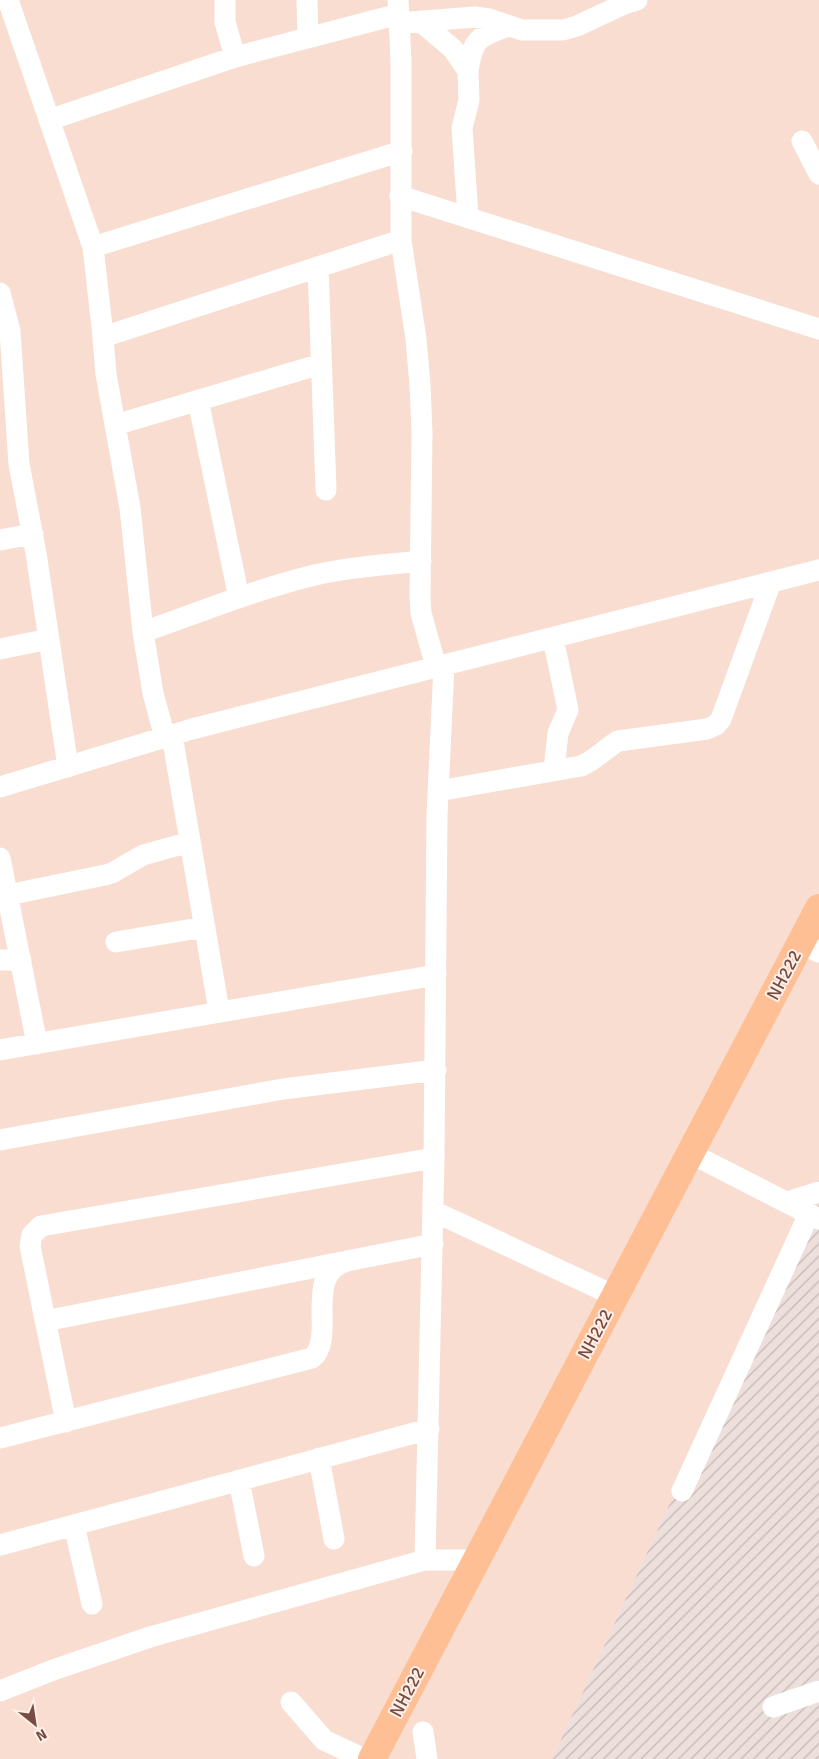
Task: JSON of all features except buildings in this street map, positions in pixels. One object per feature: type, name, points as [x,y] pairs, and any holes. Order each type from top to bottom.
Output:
[{"type":"main road","name":"NH222","points":[[372,1759],[690,1153],[810,948],[819,908]]},
{"type":"street","points":[[8,0],[93,247],[106,374],[130,508],[143,632],[153,693],[168,737],[190,842],[219,1011]]},
{"type":"street","points":[[225,0],[225,22],[235,58]]},
{"type":"street","points":[[307,0],[308,37]]},
{"type":"street","points":[[49,120],[235,58],[308,37],[404,14],[475,16],[531,31],[571,29],[624,4],[637,0]]},
{"type":"street","points":[[404,14],[453,49],[468,71]]},
{"type":"street","points":[[404,14],[401,61],[401,240],[416,339],[420,385],[422,432],[422,614],[440,666],[434,1211],[425,1560]]},
{"type":"street","points":[[468,216],[462,128],[468,100],[468,71],[471,54],[474,46],[480,39],[487,34],[509,26]]},
{"type":"street","points":[[802,142],[819,174]]},
{"type":"street","points":[[93,247],[402,151]]},
{"type":"street","points":[[400,196],[468,216],[819,329]]},
{"type":"street","points":[[103,337],[401,240]]},
{"type":"street","points":[[318,267],[326,490]]},
{"type":"street","points":[[0,293],[10,331],[19,464],[33,534],[68,767]]},
{"type":"street","points":[[115,425],[322,364]]},
{"type":"street","points":[[198,400],[239,598]]},
{"type":"street","points":[[0,540],[33,534]]},
{"type":"street","points":[[143,632],[239,598],[310,576],[344,569],[421,561]]},
{"type":"street","points":[[0,787],[168,737],[819,570]]},
{"type":"street","points":[[438,791],[581,766],[618,741],[708,729],[716,725],[721,719],[771,582]]},
{"type":"street","points":[[553,638],[568,710],[558,733],[554,770]]},
{"type":"street","points":[[0,649],[49,639]]},
{"type":"street","points":[[37,1044],[10,960],[3,878],[105,875],[143,855],[190,842]]},
{"type":"street","points":[[116,942],[205,927]]},
{"type":"street","points":[[0,1050],[436,975]]},
{"type":"street","points":[[0,1140],[283,1088],[436,1070]]},
{"type":"street","points":[[682,1491],[814,1216],[690,1153]]},
{"type":"street","points":[[66,1422],[30,1246],[32,1235],[41,1226],[434,1158]]},
{"type":"street","points":[[786,1202],[819,1192]]},
{"type":"street","points":[[434,1211],[615,1296]]},
{"type":"street","points":[[45,1321],[433,1244]]},
{"type":"street","points":[[0,1438],[312,1358],[317,1354],[321,1343],[323,1290],[330,1272],[342,1262]]},
{"type":"street","points":[[0,1545],[429,1429]]},
{"type":"street","points":[[319,1458],[334,1539]]},
{"type":"street","points":[[239,1480],[254,1556]]},
{"type":"street","points":[[74,1524],[92,1604]]},
{"type":"street","points":[[0,1691],[53,1670],[150,1637],[425,1560],[476,1560]]},
{"type":"street","points":[[773,1706],[819,1691]]},
{"type":"street","points":[[291,1702],[324,1740],[364,1759]]},
{"type":"street","points":[[423,1732],[427,1759]]},
{"type":"shaded area","points":[[0,0],[819,0],[819,1180],[552,1759],[0,1759]]},
{"type":"shaded area","points":[[819,1180],[819,1759],[552,1759]]}]
